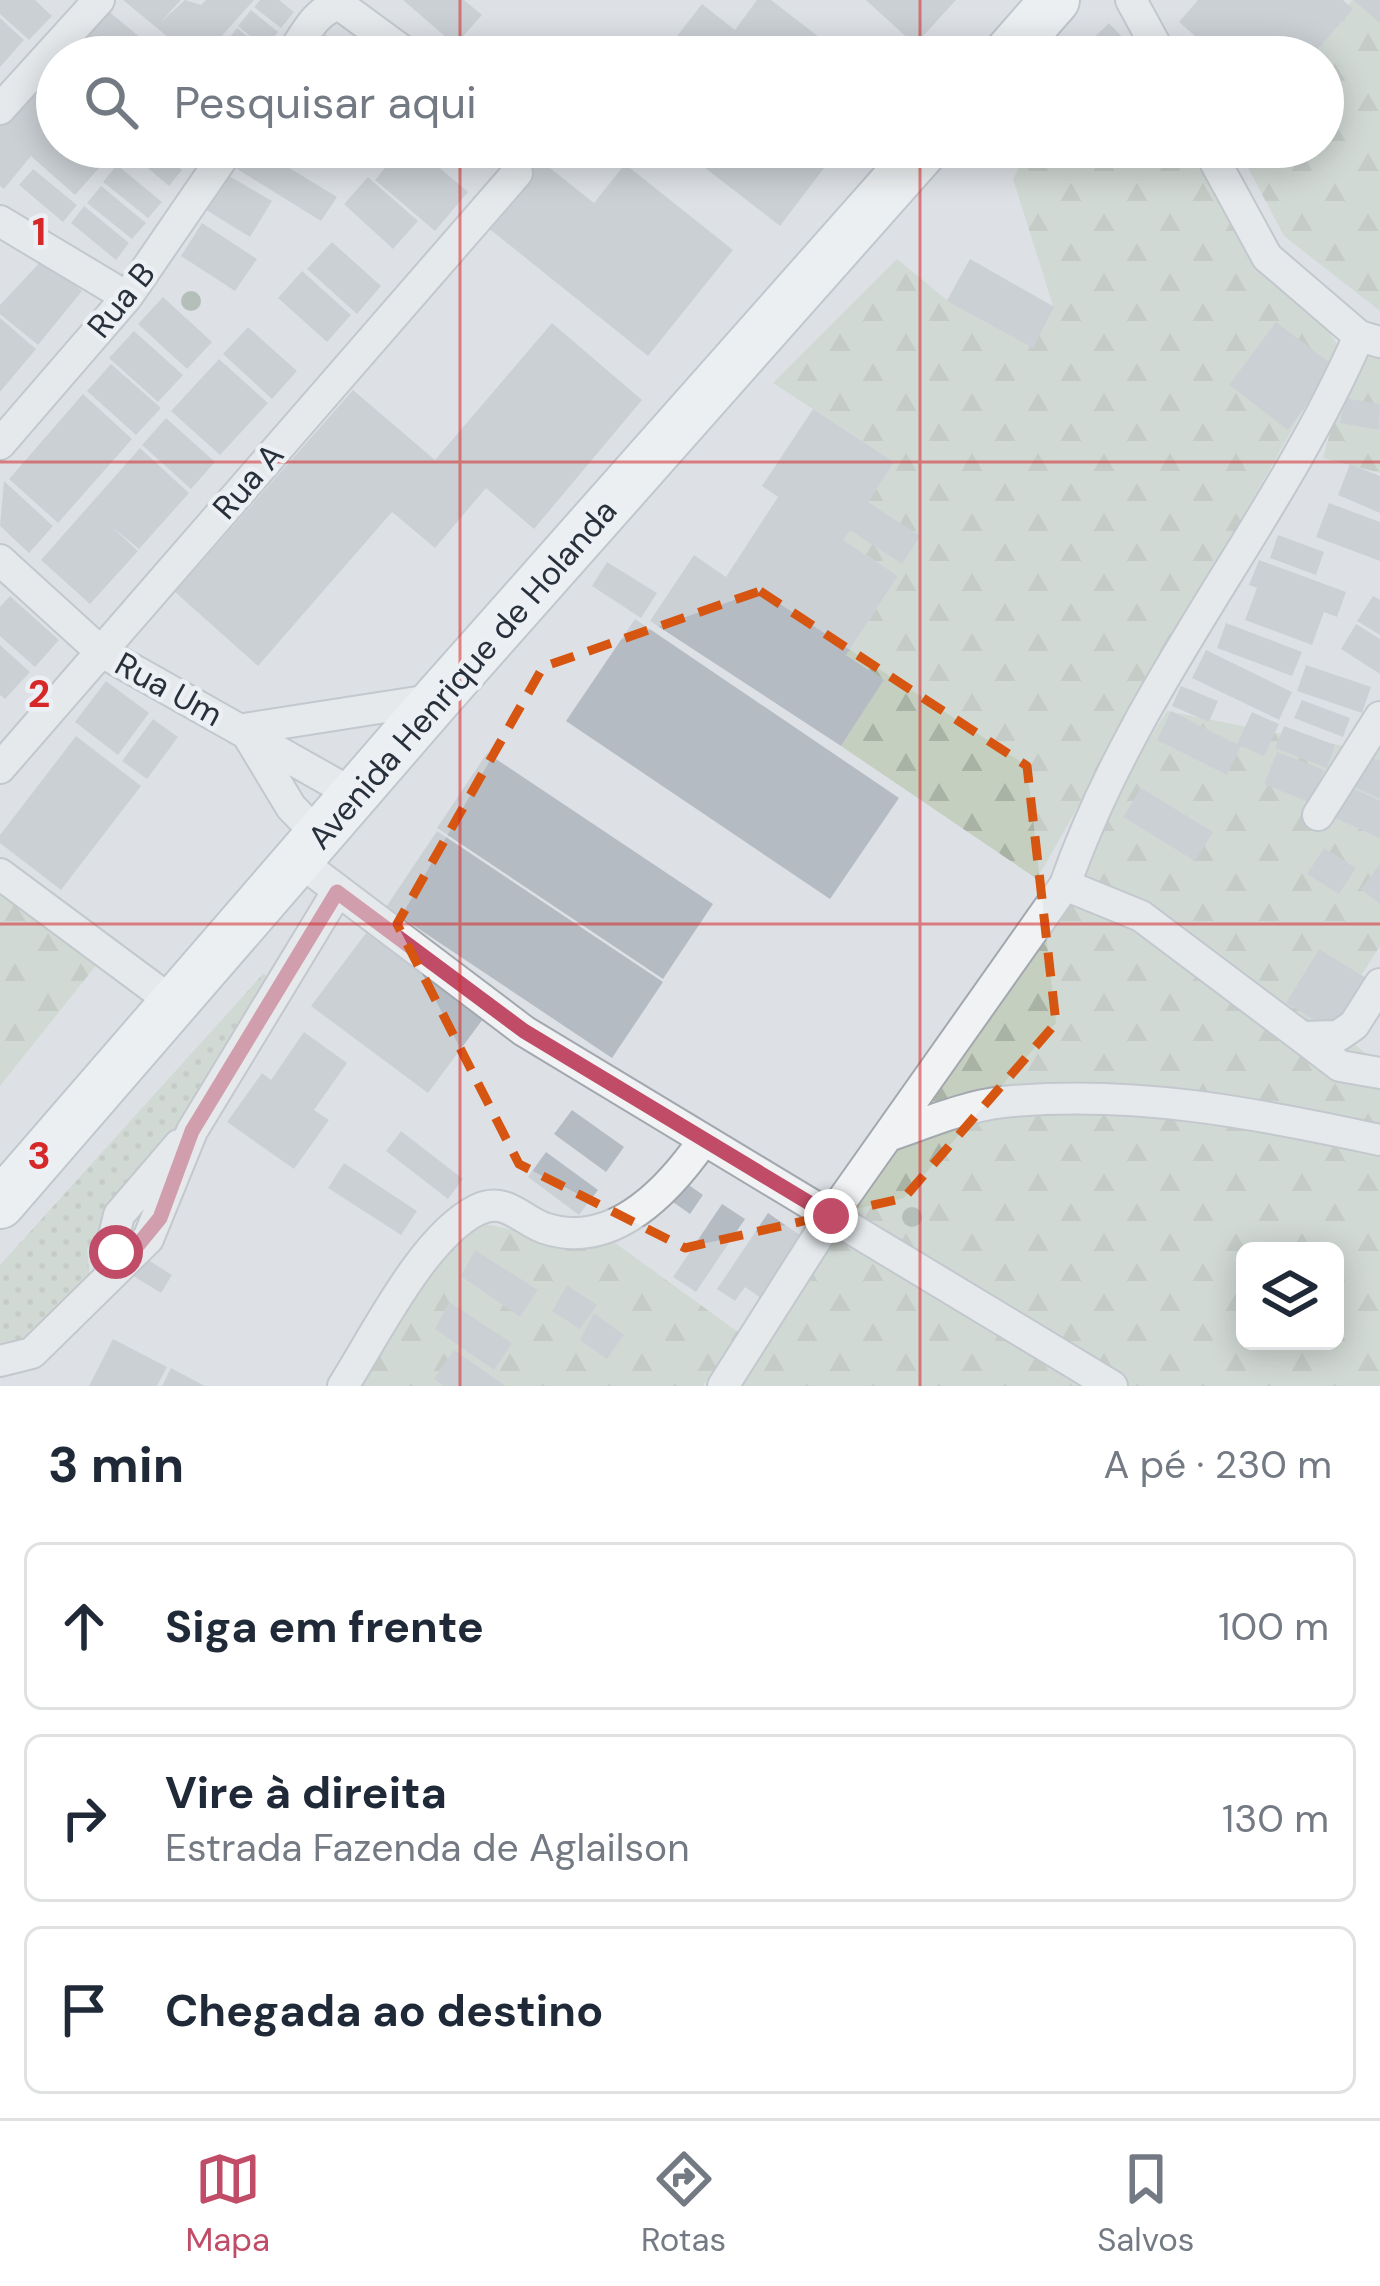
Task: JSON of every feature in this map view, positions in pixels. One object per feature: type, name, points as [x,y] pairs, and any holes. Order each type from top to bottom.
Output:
[{"type":"main road","points":[[1023,36],[1055,0]]},
{"type":"main road","name":"Avenida Henrique de Holanda","points":[[0,1204],[437,699],[907,168]]},
{"type":"street","points":[[66,36],[99,0]]},
{"type":"street","points":[[1131,0],[1151,36]]},
{"type":"street","points":[[304,36],[321,10],[349,8],[384,36]]},
{"type":"street","points":[[0,109],[36,69]]},
{"type":"street","name":"Rua B","points":[[0,444],[127,297],[216,168]]},
{"type":"street","name":"Rua A","points":[[0,767],[517,173],[516,168]]},
{"type":"street","points":[[723,1386],[831,1216],[1065,885],[1083,833],[1150,696],[1370,339],[1267,257],[1218,168]]},
{"type":"street","points":[[0,221],[127,297]]},
{"type":"street","name":"Rua Um","points":[[0,560],[100,651],[355,795]]},
{"type":"street","points":[[437,699],[244,729],[337,892],[524,1031],[1112,1386]]},
{"type":"street","points":[[1318,815],[1380,717]]},
{"type":"street","points":[[0,874],[175,1004]]},
{"type":"street","points":[[1065,885],[1141,916],[1340,1066],[1380,1072]]},
{"type":"street","points":[[0,1361],[32,1353],[124,1262],[160,1218],[192,1131],[337,892]]},
{"type":"street","points":[[1302,1037],[1325,1041],[1354,1025],[1380,984]]},
{"type":"street","points":[[887,1136],[999,1102],[1078,1099],[1165,1101],[1380,1140]]},
{"type":"street","points":[[343,1386],[428,1256],[459,1221],[482,1207],[504,1205],[560,1231],[585,1233],[620,1223],[680,1175],[704,1141]]},
{"type":"highlighted area","points":[[760,591],[1027,766],[1056,1023],[904,1198],[685,1248],[519,1164],[397,924],[543,667]]},
{"type":"green space","points":[[1352,0],[1380,0],[1380,311],[1284,236],[1248,168],[1344,168],[1344,36],[1324,36]]},
{"type":"green space","points":[[1018,168],[1218,168],[1339,347],[1037,879],[841,746],[884,680],[846,655],[898,576],[843,540],[894,462],[773,383],[897,259],[947,300],[970,259],[1053,306],[1013,179]]},
{"type":"green space","points":[[1354,347],[1380,355],[1380,473],[1323,458]]},
{"type":"green space","points":[[1380,703],[1380,946],[1330,1024],[1380,1065],[1380,1386],[734,1386],[1167,711],[1344,746]]},
{"type":"green space","points":[[0,880],[98,963],[0,1086]]},
{"type":"green space","points":[[264,973],[273,989],[157,1165],[87,1249],[91,1290],[24,1356],[0,1356],[0,1265]]},
{"type":"green space","points":[[480,1223],[579,1244],[607,1237],[738,1332],[703,1386],[358,1386],[440,1256]]},
{"type":"building","points":[[0,0],[35,0],[52,16],[29,40],[0,14]]},
{"type":"building","points":[[123,0],[181,0],[161,22],[185,0],[201,5],[206,0],[254,0],[222,36],[167,36]]},
{"type":"building","points":[[260,0],[279,0],[294,12],[281,28],[254,7]]},
{"type":"building","points":[[403,0],[464,0],[482,15],[463,36],[445,36]]},
{"type":"building","points":[[757,0],[771,0],[818,36],[677,36],[702,4],[735,30]]},
{"type":"building","points":[[866,0],[956,0],[923,36],[905,36]]},
{"type":"building","points":[[1198,0],[1343,0],[1353,9],[1329,36],[1195,36],[1179,22]]},
{"type":"building","points":[[1353,0],[1380,0],[1380,23]]},
{"type":"building","points":[[107,10],[139,36],[86,36]]},
{"type":"building","points":[[251,10],[278,32],[250,36],[238,26]]},
{"type":"building","points":[[0,18],[24,40],[0,67]]},
{"type":"building","points":[[1109,23],[1121,36],[1096,36]]},
{"type":"building","points":[[30,91],[36,96],[36,160],[31,156],[4,189],[0,186],[0,126]]},
{"type":"building","points":[[45,168],[99,168],[75,195]]},
{"type":"building","points":[[115,168],[121,168],[162,202],[148,218],[103,182]]},
{"type":"building","points":[[148,168],[182,170],[169,186]]},
{"type":"building","points":[[235,168],[289,168],[337,197],[321,221]]},
{"type":"building","points":[[385,168],[440,168],[468,192],[435,231],[375,180]]},
{"type":"building","points":[[534,168],[550,168],[594,203],[622,168],[630,168],[733,250],[648,356],[487,227]]},
{"type":"building","points":[[705,168],[824,168],[780,226]]},
{"type":"building","points":[[33,169],[77,205],[63,222],[19,185]]},
{"type":"building","points":[[224,173],[272,201],[250,237],[203,208]]},
{"type":"building","points":[[368,177],[418,221],[393,249],[344,204]]},
{"type":"building","points":[[101,186],[146,223],[132,239],[87,203]]},
{"type":"building","points":[[84,206],[129,243],[116,260],[71,223]]},
{"type":"building","points":[[202,223],[257,259],[235,291],[181,256]]},
{"type":"building","points":[[332,242],[381,286],[357,314],[307,269]]},
{"type":"building","points":[[43,259],[82,291],[38,345],[0,314],[0,305]]},
{"type":"building","points":[[970,259],[1054,307],[1033,348],[947,301]]},
{"type":"building","points":[[302,271],[351,315],[327,342],[278,298]]},
{"type":"building","points":[[163,297],[212,342],[187,369],[138,324]]},
{"type":"building","points":[[0,318],[36,349],[0,392]]},
{"type":"building","points":[[1276,322],[1334,366],[1288,430],[1229,385]]},
{"type":"building","points":[[552,323],[642,400],[534,529],[486,488],[435,548],[392,512],[258,666],[175,592],[353,390],[435,460]]},
{"type":"building","points":[[248,327],[297,371],[272,399],[223,354]]},
{"type":"building","points":[[134,331],[183,375],[158,402],[109,358]]},
{"type":"building","points":[[219,359],[268,403],[220,455],[171,411]]},
{"type":"building","points":[[111,364],[161,408],[136,435],[87,391]]},
{"type":"building","points":[[83,394],[132,439],[58,523],[9,479]]},
{"type":"building","points":[[1345,398],[1380,404],[1379,430],[1340,423]]},
{"type":"building","points":[[813,409],[894,462],[868,502],[920,536],[902,564],[850,530],[843,540],[898,576],[846,655],[884,680],[841,746],[650,621],[694,555],[726,577],[778,497],[762,486]]},
{"type":"building","points":[[166,418],[215,462],[191,489],[142,445]]},
{"type":"building","points":[[140,448],[189,493],[139,549],[112,527],[138,551],[90,604],[41,560]]},
{"type":"building","points":[[1350,464],[1380,476],[1380,513],[1338,495]]},
{"type":"building","points":[[4,481],[53,526],[29,553],[0,526]]},
{"type":"building","points":[[1329,503],[1380,522],[1380,561],[1316,537]]},
{"type":"building","points":[[1278,535],[1324,552],[1316,575],[1270,558]]},
{"type":"building","points":[[1259,560],[1346,592],[1337,617],[1324,612],[1312,645],[1245,620],[1257,588],[1249,585]]},
{"type":"building","points":[[607,562],[657,593],[641,618],[592,586]]},
{"type":"building","points":[[10,596],[59,640],[35,667],[0,636],[0,607]]},
{"type":"building","points":[[1373,596],[1380,600],[1380,635],[1357,621]]},
{"type":"building","points":[[635,619],[899,798],[830,899],[566,721]]},
{"type":"building","points":[[1226,623],[1302,652],[1292,676],[1217,648]]},
{"type":"building","points":[[1356,624],[1380,639],[1380,674],[1341,649]]},
{"type":"building","points":[[0,645],[30,672],[5,699],[0,695]]},
{"type":"building","points":[[1206,650],[1292,692],[1279,720],[1192,678]]},
{"type":"building","points":[[1306,665],[1371,687],[1362,713],[1297,691]]},
{"type":"building","points":[[106,681],[149,713],[118,755],[75,722]]},
{"type":"building","points":[[1181,686],[1218,701],[1209,722],[1172,706]]},
{"type":"building","points":[[1302,700],[1350,718],[1343,737],[1294,718]]},
{"type":"building","points":[[1171,711],[1237,744],[1252,712],[1279,724],[1264,756],[1241,746],[1227,775],[1157,740]]},
{"type":"building","points":[[153,719],[178,737],[147,779],[122,761]]},
{"type":"building","points":[[1284,726],[1335,745],[1327,768],[1275,748]]},
{"type":"building","points":[[76,736],[141,786],[61,890],[0,843],[0,835]]},
{"type":"building","points":[[1277,752],[1324,770],[1311,803],[1264,784]]},
{"type":"building","points":[[487,753],[713,904],[663,979],[437,828]]},
{"type":"building","points":[[1365,755],[1380,761],[1380,799],[1351,785]]},
{"type":"building","points":[[1350,787],[1380,801],[1380,838],[1335,818]]},
{"type":"building","points":[[1141,788],[1213,832],[1195,861],[1123,817]]},
{"type":"building","points":[[437,831],[663,982],[612,1058],[386,907]]},
{"type":"building","points":[[1324,848],[1356,868],[1339,894],[1307,874]]},
{"type":"building","points":[[1380,864],[1380,904],[1361,889]]},
{"type":"building","points":[[366,933],[483,1019],[428,1093],[311,1006]]},
{"type":"building","points":[[1319,949],[1368,979],[1335,1032],[1286,1003]]},
{"type":"building","points":[[304,1032],[347,1063],[314,1110],[329,1120],[294,1169],[227,1122],[262,1073],[271,1080]]},
{"type":"building","points":[[572,1110],[624,1147],[606,1172],[554,1134]]},
{"type":"building","points":[[401,1131],[463,1179],[448,1199],[386,1151]]},
{"type":"building","points":[[546,1152],[598,1190],[579,1215],[528,1177]]},
{"type":"building","points":[[344,1163],[417,1211],[401,1235],[328,1188]]},
{"type":"building","points":[[686,1183],[703,1195],[690,1214],[673,1202]]},
{"type":"building","points":[[722,1204],[745,1219],[696,1292],[673,1277]]},
{"type":"building","points":[[768,1213],[804,1238],[762,1299],[745,1287],[735,1301],[717,1289]]},
{"type":"building","points":[[475,1250],[538,1290],[520,1317],[461,1276]]},
{"type":"building","points":[[142,1256],[172,1275],[161,1293],[130,1274]]},
{"type":"building","points":[[567,1285],[597,1305],[580,1329],[552,1311]]},
{"type":"building","points":[[449,1302],[512,1343],[494,1370],[435,1329]]},
{"type":"building","points":[[594,1313],[624,1335],[607,1359],[580,1340]]},
{"type":"building","points":[[113,1339],[167,1367],[157,1386],[89,1386]]},
{"type":"building","points":[[454,1350],[506,1386],[444,1386],[434,1379]]},
{"type":"building","points":[[171,1368],[205,1386],[162,1386]]},
{"type":"route","points":[[116,1252],[124,1262],[148,1239],[192,1131],[337,892],[524,1031],[831,1216]]}]
